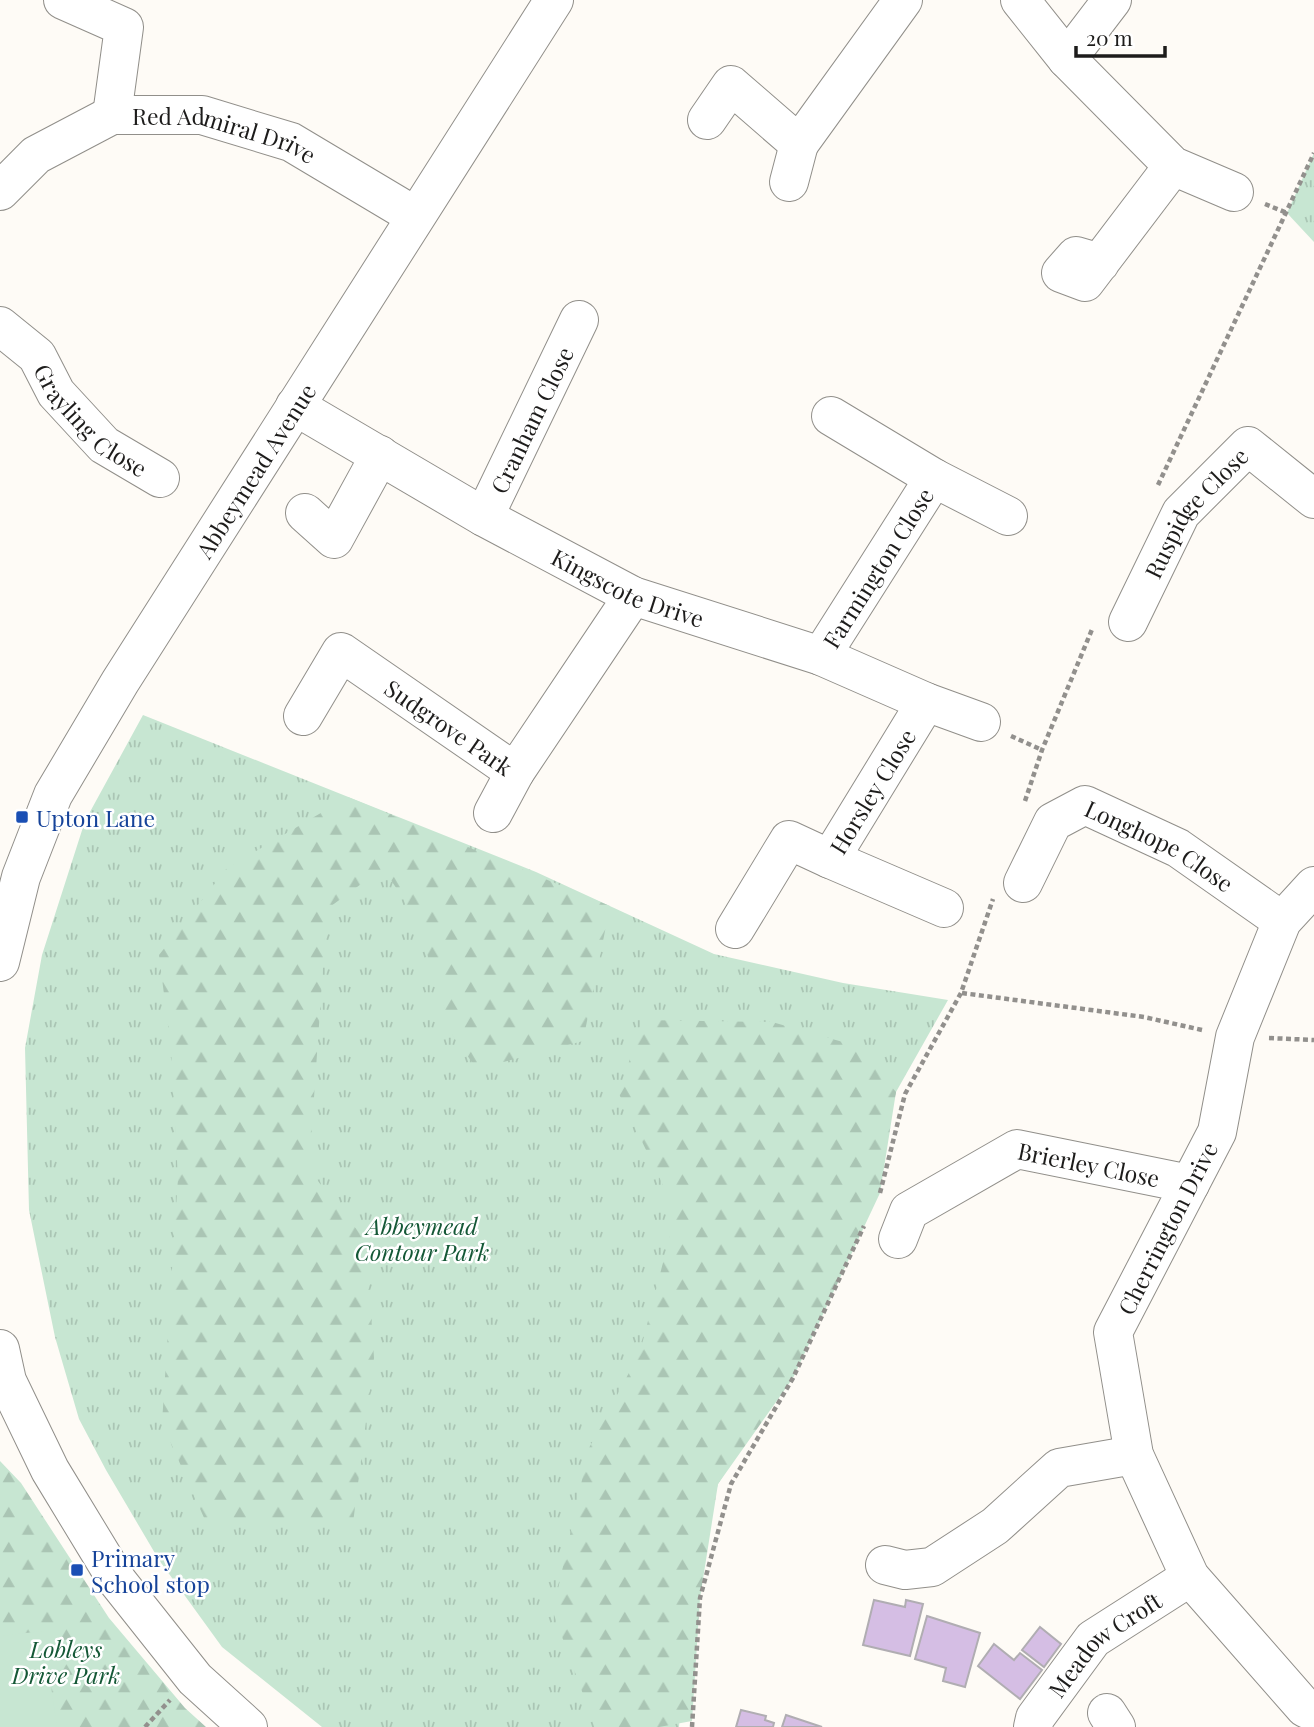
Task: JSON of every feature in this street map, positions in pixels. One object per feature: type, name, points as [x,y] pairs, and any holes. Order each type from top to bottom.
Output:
[{"type":"street","points":[[63,0],[124,27],[112,115]]},
{"type":"street","name":"Abbeymead Avenue","points":[[0,962],[20,877],[53,795],[120,682],[554,0]]},
{"type":"street","points":[[789,182],[799,144],[904,0]]},
{"type":"street","points":[[1020,0],[1067,59],[1173,166],[1234,192]]},
{"type":"street","points":[[1067,59],[1112,0]]},
{"type":"street","points":[[708,120],[731,85],[799,144]]},
{"type":"street","name":"Red Admiral Drive","points":[[0,191],[36,155],[112,115],[202,115],[291,142],[415,216]]},
{"type":"street","points":[[1061,273],[1085,282],[1173,166]]},
{"type":"street","name":"Cranham Close","points":[[484,517],[579,320]]},
{"type":"street","name":"Grayling Close","points":[[0,326],[37,356],[56,393],[104,444],[160,478]]},
{"type":"street","name":"Kingscote Drive","points":[[295,406],[484,517],[633,596],[821,656],[926,702],[981,722]]},
{"type":"street","points":[[831,416],[934,478]]},
{"type":"street","name":"Ruspidge Close","points":[[1112,622],[1181,513],[1243,434],[1314,499]]},
{"type":"street","points":[[305,513],[334,539],[380,455]]},
{"type":"street","name":"Farmington Close","points":[[821,656],[934,478],[1008,516]]},
{"type":"street","name":"Sudgrove Park","points":[[303,716],[341,652],[515,772],[633,596]]},
{"type":"street","name":"Horsley Close","points":[[735,929],[789,839],[830,859],[926,702]]},
{"type":"street","points":[[493,813],[515,772]]},
{"type":"street","name":"Longhope Close","points":[[1009,887],[1053,822],[1083,789],[1178,848],[1282,921]]},
{"type":"street","points":[[830,859],[944,908]]},
{"type":"street","name":"Cherrington Drive","points":[[1303,1716],[1190,1577],[1134,1455],[1113,1332],[1217,1132],[1235,1037],[1282,921],[1314,887]]},
{"type":"street","name":"Brierley Close","points":[[883,1228],[1014,1144],[1190,1184]]},
{"type":"street","points":[[2,1371],[50,1470],[118,1582],[194,1679],[248,1727]]},
{"type":"street","points":[[885,1565],[905,1570],[932,1567],[995,1526],[1059,1468],[1134,1455]]},
{"type":"street","name":"Meadow Croft","points":[[1032,1727],[1035,1718],[1093,1639],[1190,1577]]},
{"type":"path","points":[[1157,486],[1314,153]]},
{"type":"path","points":[[1025,802],[1042,750],[1112,622]]},
{"type":"path","points":[[874,1205],[880,1193],[905,1094],[961,993],[1009,887]]},
{"type":"path","points":[[961,993],[1144,1017],[1235,1037],[1314,1040]]},
{"type":"path","points":[[692,1727],[700,1598],[731,1484],[883,1228]]},
{"type":"green space","points":[[1314,153],[1314,242],[1287,213]]},
{"type":"green space","name":"Abbeymead Contour Park","points":[[143,715],[536,872],[714,954],[843,983],[948,1000],[896,1092],[871,1192],[784,1377],[718,1484],[688,1597],[679,1727],[322,1727],[222,1647],[159,1560],[106,1470],[79,1419],[55,1337],[29,1210],[25,1048],[42,955],[85,821]]},
{"type":"green space","points":[[348,797],[610,906],[583,1041],[477,1069],[453,1036],[416,918],[383,868],[327,909],[309,1170],[366,1241],[374,1358],[353,1523],[205,1520],[162,1423],[178,1178],[171,1049],[159,955],[227,868]]},
{"type":"green space","points":[[642,1020],[772,1022],[857,1046],[896,1092],[880,1193],[793,1378],[718,1484],[700,1598],[692,1721],[659,1727],[595,1727],[553,1612],[589,1448],[640,1352],[676,1212],[619,1094]]},
{"type":"green space","name":"Lobleys Drive Park","points":[[0,1461],[21,1483],[109,1618],[185,1708],[206,1727],[0,1727]]},
{"type":"green space","points":[[43,1631],[57,1727],[0,1727],[0,1636]]},
{"type":"building","points":[[874,1600],[905,1607],[906,1600],[923,1604],[910,1656],[863,1645]]},
{"type":"building","points":[[927,1616],[980,1633],[965,1687],[943,1681],[946,1668],[915,1659]]},
{"type":"building","points":[[1040,1627],[1061,1644],[1044,1667],[1022,1650]]},
{"type":"building","points":[[994,1644],[1014,1660],[1020,1653],[1042,1670],[1020,1699],[978,1666]]},
{"type":"building","points":[[741,1710],[766,1716],[765,1720],[774,1723],[773,1727],[736,1727]]},
{"type":"building","points":[[786,1715],[822,1727],[782,1727]]},
{"type":"place","name":"Upton Lane","points":[[22,817]]},
{"type":"place","name":"Primary School stop","points":[[77,1570]]}]
